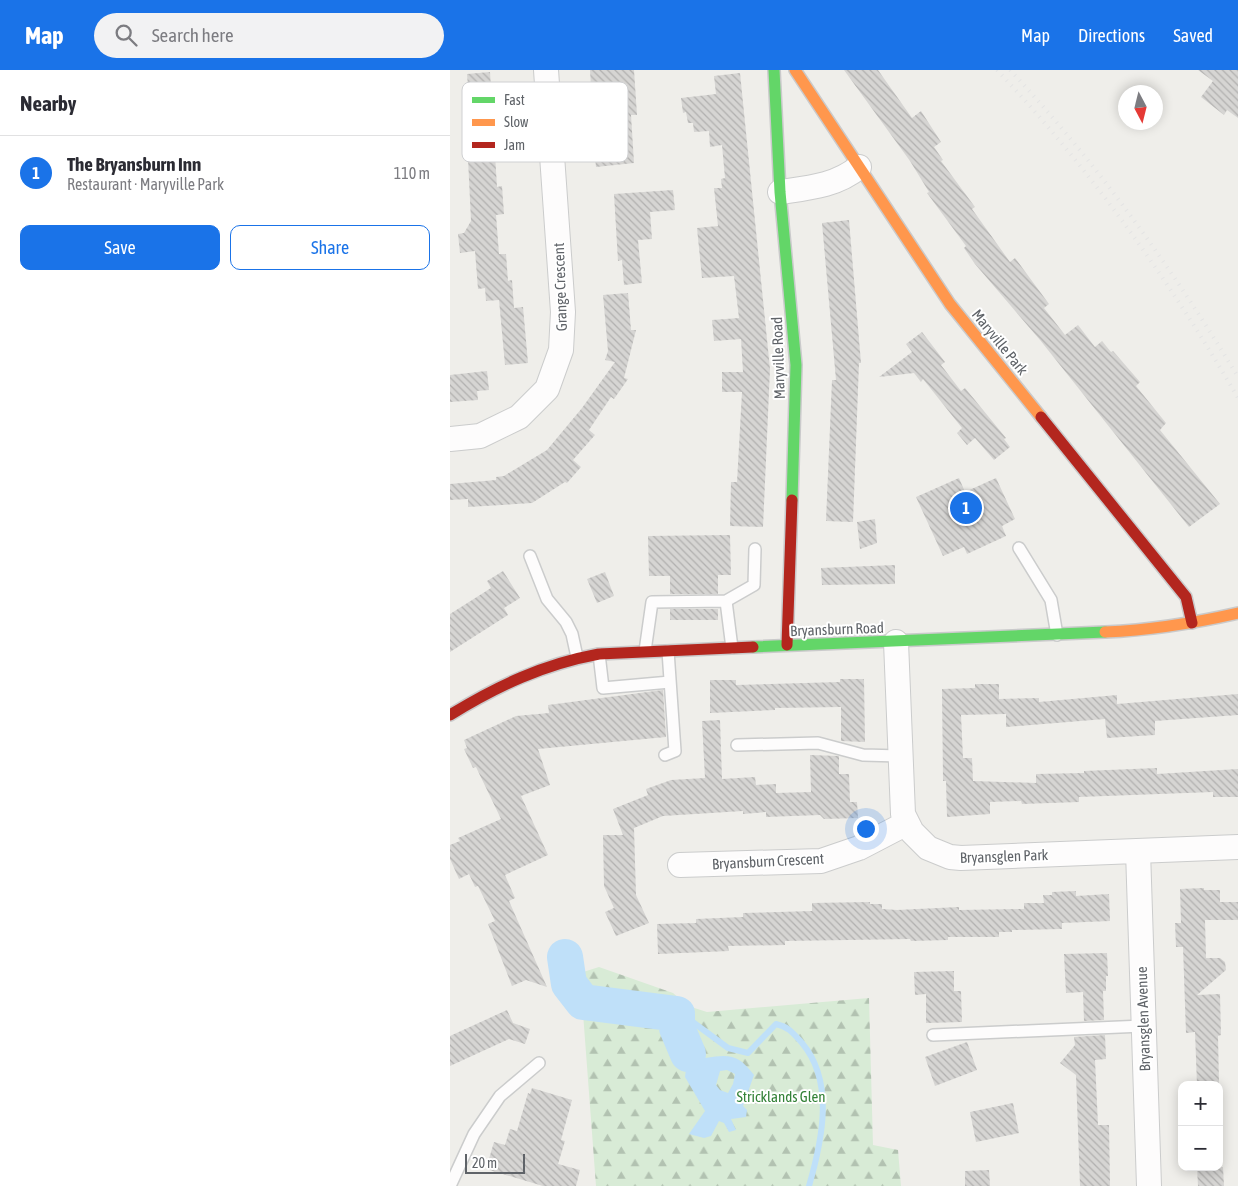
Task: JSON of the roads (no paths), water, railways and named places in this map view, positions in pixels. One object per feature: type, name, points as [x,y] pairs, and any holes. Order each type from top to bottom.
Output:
[{"type":"street","name":"Maryville Road","points":[[774,70],[780,192],[796,365],[787,646]]},
{"type":"street","name":"Maryville Park","points":[[795,70],[950,304],[1186,596],[1192,623]]},
{"type":"street","name":"Grange Crescent","points":[[450,439],[480,436],[518,417],[548,389],[561,350],[564,312],[553,162]]},
{"type":"street","points":[[780,192],[820,187],[848,176],[859,167]]},
{"type":"street","name":"Bryansburn Road","points":[[450,715],[499,685],[530,672],[577,657],[600,654],[1134,631],[1192,623],[1238,613]]},
{"type":"street","name":"Bryansglen Park","points":[[896,642],[902,805],[907,823],[924,844],[938,854],[950,857],[1238,847]]},
{"type":"street","name":"Bryansburn Crescent","points":[[680,865],[821,861],[859,848],[907,823]]},
{"type":"street","name":"Bryansglen Avenue","points":[[1138,851],[1149,1186]]},
{"type":"lane","points":[[1019,548],[1051,600],[1057,635]]},
{"type":"lane","points":[[645,651],[652,602],[726,601],[754,585],[754,549]]},
{"type":"lane","points":[[530,556],[547,599],[566,622],[572,634],[577,657]]},
{"type":"lane","points":[[726,601],[732,648]]},
{"type":"lane","points":[[666,755],[675,751],[668,650]]},
{"type":"lane","points":[[600,654],[603,688],[670,682]]},
{"type":"lane","points":[[737,745],[818,743],[863,755],[900,756]]},
{"type":"lane","points":[[933,1035],[1143,1026]]},
{"type":"lane","points":[[450,1186],[474,1134],[500,1096],[539,1063]]},
{"type":"water","points":[[688,1054],[702,1055],[705,1058],[733,1057],[748,1068],[754,1075],[743,1106],[747,1110],[746,1117],[731,1119],[736,1130],[729,1132],[724,1123],[719,1121],[711,1136],[704,1138],[689,1134],[705,1111],[685,1077]],"holes":[[[727,1070],[735,1074],[733,1084],[728,1093],[720,1090],[716,1085],[720,1071]]]},
{"type":"waterway","points":[[565,957],[569,984],[583,1002],[677,1014],[677,1028],[688,1054]]},
{"type":"waterway","points":[[677,1014],[690,1020],[728,1048],[748,1053],[776,1024],[788,1029],[802,1043],[812,1058],[819,1075],[823,1112],[818,1150],[809,1186]]},
{"type":"railway","points":[[997,70],[1064,147],[1127,227],[1185,311],[1238,398]]},
{"type":"railway","points":[[1010,70],[1073,142],[1132,218],[1187,296],[1238,377]]},
{"type":"place","name":"The Bryansburn Inn","points":[[966,508]]},
{"type":"park label","name":"Stricklands Glen","points":[[781,1096]]}]
